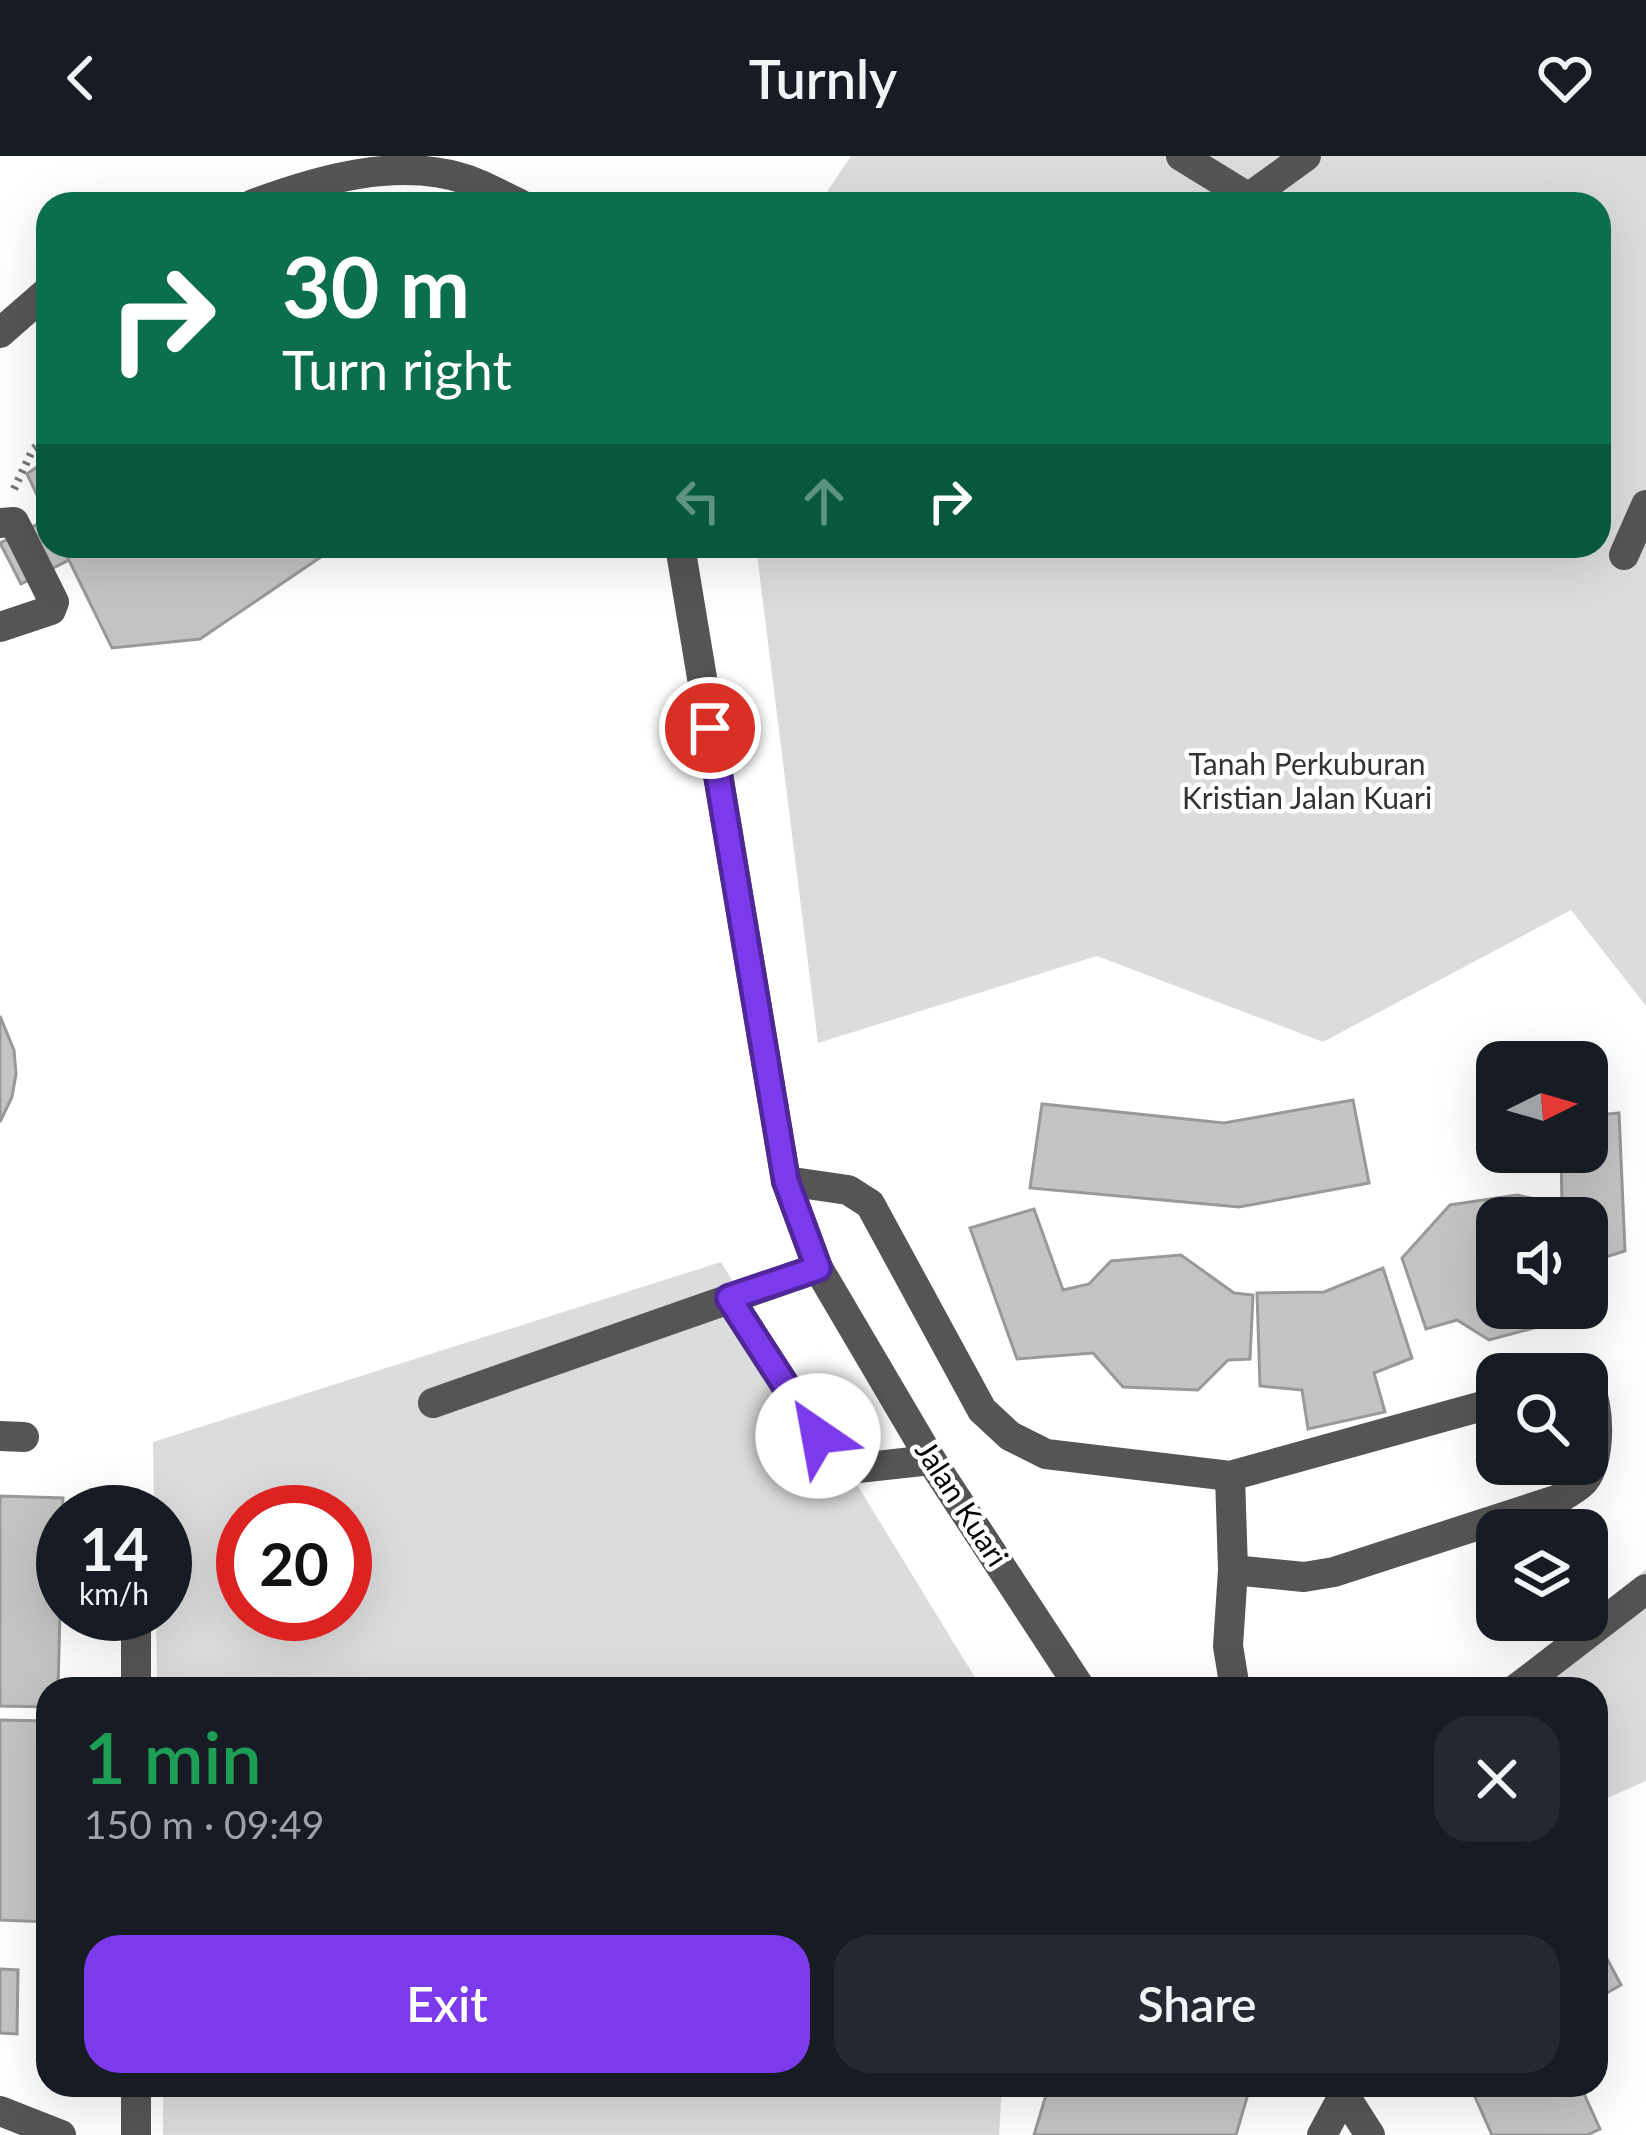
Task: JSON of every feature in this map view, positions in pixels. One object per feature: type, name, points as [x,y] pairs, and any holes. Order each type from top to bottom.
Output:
[{"type":"street","points":[[1181,156],[1232,192]]},
{"type":"street","points":[[1254,192],[1306,156]]},
{"type":"street","points":[[286,192],[328,177],[407,170],[463,178],[494,192]]},
{"type":"street","points":[[0,303],[36,292]]},
{"type":"street","points":[[0,333],[36,299]]},
{"type":"street","points":[[1624,555],[1646,505]]},
{"type":"street","points":[[0,627],[51,610],[66,596],[5,522]]},
{"type":"street","name":"Jalan Kuari","points":[[682,558],[786,1181],[818,1268],[931,1460],[1073,1677]]},
{"type":"street","points":[[786,1181],[848,1190],[870,1204],[982,1410],[1010,1436],[1046,1454],[1230,1476],[1476,1408]]},
{"type":"street","points":[[433,1403],[818,1268]]},
{"type":"street","points":[[729,1298],[840,1470],[931,1460]]},
{"type":"street","points":[[1230,1476],[1233,1570],[1228,1646],[1233,1677]]},
{"type":"street","points":[[1233,1570],[1304,1577],[1334,1572],[1559,1499],[1580,1485]]},
{"type":"street","points":[[1532,1677],[1646,1589]]},
{"type":"street","points":[[136,1641],[136,1677]]},
{"type":"street","points":[[136,2097],[136,2135]]},
{"type":"street","points":[[1322,2135],[1338,2097]]},
{"type":"street","points":[[1346,2097],[1370,2135]]},
{"type":"street","points":[[0,2111],[61,2135]]},
{"type":"path","points":[[5,522],[23,464],[36,447]]},
{"type":"green space","name":"Tanah Perkuburan Kristian Jalan Kuari","points":[[851,156],[1646,156],[1646,1006],[1571,910],[1323,1042],[1097,956],[818,1043],[757,558],[1611,558],[1611,192],[827,192]]},
{"type":"green space","points":[[721,1262],[975,1677],[157,1677],[156,1641],[192,1641],[192,1485],[154,1485],[153,1442]]},
{"type":"green space","points":[[1646,1569],[1646,1781],[1608,1798],[1608,1677],[1513,1677],[1557,1641],[1608,1641],[1608,1600]]},
{"type":"green space","points":[[163,2097],[1001,2097],[999,2135],[163,2135]]},
{"type":"building","points":[[36,468],[36,493],[27,474]]},
{"type":"building","points":[[36,525],[36,558],[69,560],[21,584],[0,543]]},
{"type":"building","points":[[68,558],[319,558],[200,639],[112,648]]},
{"type":"building","points":[[0,1016],[14,1050],[16,1074],[0,1122]]},
{"type":"building","points":[[1353,1100],[1369,1183],[1239,1207],[1030,1188],[1042,1104],[1224,1123]]},
{"type":"building","points":[[1619,1113],[1625,1251],[1608,1256],[1608,1197],[1562,1197],[1561,1173],[1608,1173],[1608,1114]]},
{"type":"building","points":[[1476,1201],[1476,1329],[1530,1329],[1489,1340],[1457,1320],[1426,1329],[1402,1258],[1450,1205]]},
{"type":"building","points":[[1034,1209],[1063,1290],[1089,1284],[1111,1261],[1181,1255],[1234,1293],[1253,1295],[1250,1359],[1228,1360],[1198,1390],[1123,1387],[1093,1353],[1017,1359],[970,1228]]},
{"type":"building","points":[[1383,1268],[1412,1358],[1374,1373],[1385,1412],[1308,1429],[1302,1390],[1260,1386],[1257,1293],[1324,1292]]},
{"type":"building","points":[[0,1496],[36,1497],[36,1641],[59,1641],[58,1677],[36,1677],[36,1707],[0,1706]]},
{"type":"building","points":[[0,1720],[36,1721],[36,1922],[0,1920]]},
{"type":"building","points":[[1608,1961],[1621,1985],[1608,1992]]},
{"type":"building","points":[[0,1969],[18,1970],[17,2034],[0,2033]]},
{"type":"building","points":[[1045,2097],[1247,2097],[1236,2135],[1034,2135]]},
{"type":"building","points":[[1475,2097],[1585,2097],[1600,2129],[1587,2135],[1492,2135]]},
{"type":"route","points":[[710,728],[786,1181],[818,1268],[729,1298],[818,1436]]}]
